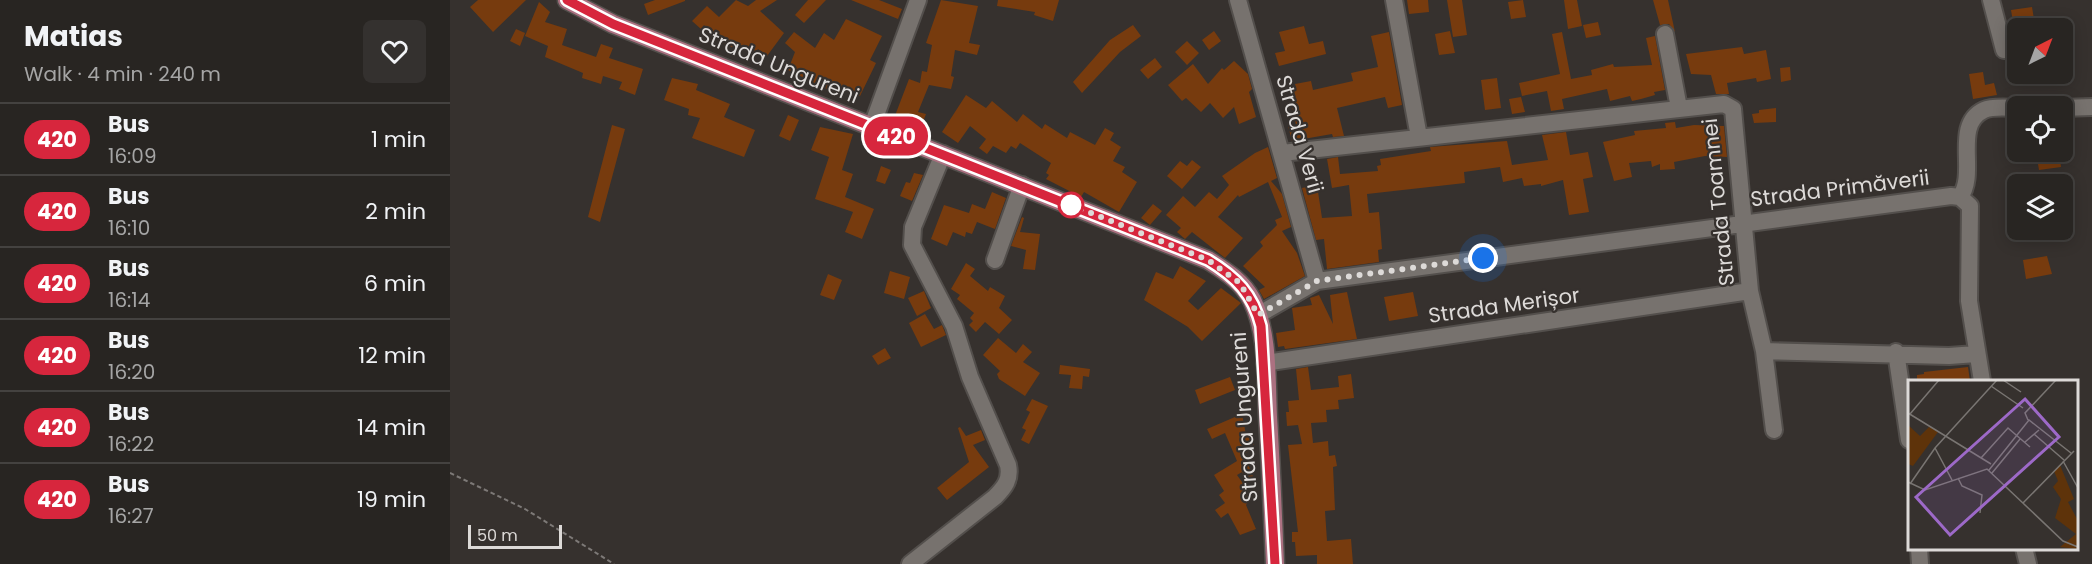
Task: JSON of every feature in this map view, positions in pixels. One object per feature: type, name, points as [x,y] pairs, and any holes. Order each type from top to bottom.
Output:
[{"type":"main road","name":"Strada Ungureni","points":[[567,0],[613,24],[1208,260],[1240,283],[1258,315],[1265,363],[1275,564]]},
{"type":"street","points":[[872,126],[918,0]]},
{"type":"street","name":"Strada Verii","points":[[1238,0],[1317,281]]},
{"type":"street","points":[[1394,0],[1419,137]]},
{"type":"street","points":[[1991,0],[2004,50]]},
{"type":"street","points":[[1665,34],[1680,108]]},
{"type":"street","name":"Strada Toamnei","points":[[1282,153],[1680,108],[1724,104],[1733,109],[1750,291],[1764,351],[1774,430]]},
{"type":"street","points":[[2073,108],[2092,107]]},
{"type":"street","points":[[1982,380],[1969,301],[1965,201],[1968,135],[1974,117],[1986,109],[2007,108]]},
{"type":"street","points":[[910,564],[995,497],[1003,489],[1010,474],[970,377],[962,345],[912,245],[913,227],[943,154]]},
{"type":"street","points":[[995,260],[1022,185]]},
{"type":"street","name":"Strada Primăverii","points":[[1258,315],[1317,281],[1951,196],[1965,201]]},
{"type":"street","name":"Strada Merișor","points":[[1265,363],[1750,291]]},
{"type":"street","points":[[1764,351],[1896,352],[1949,356],[1976,354]]},
{"type":"street","points":[[1896,352],[1908,433]]},
{"type":"street","points":[[1919,549],[1920,564]]},
{"type":"street","points":[[2024,549],[2028,564]]},
{"type":"path","points":[[450,473],[525,509],[614,564]]},
{"type":"building","points":[[478,0],[526,0],[493,32],[470,7]]},
{"type":"building","points":[[655,0],[685,1],[648,15],[644,4]]},
{"type":"building","points":[[736,0],[748,6],[756,0],[777,0],[760,11],[784,33],[767,56],[758,49],[753,56],[737,42],[732,47],[719,41],[704,25],[701,29],[692,21],[707,6],[719,17]]},
{"type":"building","points":[[808,0],[826,0],[804,23],[795,15]]},
{"type":"building","points":[[851,0],[879,0],[902,9],[898,19]]},
{"type":"building","points":[[941,0],[978,6],[969,43],[980,45],[977,55],[955,50],[951,89],[929,85],[918,112],[926,114],[921,127],[897,120],[896,113],[909,79],[920,83],[922,71],[927,72],[932,45],[926,43]]},
{"type":"building","points":[[998,0],[1059,0],[1053,21],[1034,15],[1035,12],[997,6]]},
{"type":"building","points":[[1407,0],[1428,0],[1429,12],[1409,14]]},
{"type":"building","points":[[1447,0],[1462,0],[1467,35],[1453,37]]},
{"type":"building","points":[[1523,0],[1526,17],[1511,19],[1508,2]]},
{"type":"building","points":[[1564,0],[1577,0],[1582,26],[1568,29]]},
{"type":"building","points":[[1653,0],[1668,0],[1675,32],[1669,24],[1660,25]]},
{"type":"building","points":[[539,2],[550,12],[545,22],[567,29],[562,45],[596,57],[601,44],[613,48],[609,58],[643,69],[635,95],[619,89],[622,82],[603,76],[601,84],[582,78],[583,73],[545,57],[548,46],[525,36]]},
{"type":"building","points":[[2032,7],[2034,18],[2012,18],[2011,10]]},
{"type":"building","points":[[846,19],[882,36],[870,60],[876,63],[860,96],[841,90],[839,95],[788,70],[795,52],[785,43],[794,32],[815,48],[824,33],[834,40]]},
{"type":"building","points":[[1598,22],[1601,35],[1586,38],[1583,25]]},
{"type":"building","points":[[1133,25],[1141,36],[1120,52],[1082,93],[1073,82],[1110,40]]},
{"type":"building","points":[[1304,26],[1309,44],[1323,41],[1326,54],[1279,66],[1275,53],[1285,51],[1279,32]]},
{"type":"building","points":[[516,29],[525,33],[520,46],[510,41]]},
{"type":"building","points":[[1214,31],[1221,41],[1209,50],[1202,40]]},
{"type":"building","points":[[1450,31],[1455,53],[1439,55],[1435,34]]},
{"type":"building","points":[[1389,32],[1402,105],[1388,108],[1385,97],[1337,108],[1344,136],[1333,137],[1332,134],[1292,141],[1288,126],[1296,125],[1291,101],[1295,101],[1292,90],[1296,88],[1295,84],[1311,81],[1313,90],[1353,81],[1351,73],[1378,67],[1371,36]]},
{"type":"building","points":[[1562,32],[1571,79],[1592,75],[1591,70],[1613,64],[1614,67],[1652,65],[1646,38],[1655,36],[1665,90],[1632,101],[1630,96],[1610,101],[1607,89],[1562,99],[1564,109],[1551,111],[1547,91],[1522,96],[1519,83],[1560,74],[1552,34]]},
{"type":"building","points":[[1187,41],[1199,53],[1187,65],[1175,52]]},
{"type":"building","points":[[1742,47],[1744,54],[1766,50],[1771,79],[1757,82],[1756,78],[1727,83],[1729,94],[1716,94],[1711,75],[1691,74],[1686,54]]},
{"type":"building","points":[[1155,58],[1162,67],[1148,79],[1140,70]]},
{"type":"building","points":[[1234,61],[1248,74],[1252,89],[1249,92],[1256,117],[1239,124],[1234,107],[1223,118],[1210,103],[1201,112],[1186,98],[1182,101],[1168,85],[1193,64],[1208,84],[1222,68],[1224,70]]},
{"type":"building","points":[[1790,67],[1791,80],[1781,82],[1780,68]]},
{"type":"building","points":[[1983,72],[1985,85],[1994,83],[1997,95],[1973,99],[1969,74]]},
{"type":"building","points":[[672,78],[698,84],[696,90],[730,104],[724,117],[755,130],[744,157],[692,138],[700,118],[688,115],[689,109],[664,100]]},
{"type":"building","points":[[1497,78],[1501,108],[1485,110],[1481,80]]},
{"type":"building","points":[[966,95],[986,108],[992,101],[1017,122],[1023,114],[1042,129],[1045,124],[1067,138],[1070,132],[1095,145],[1105,128],[1114,133],[1110,140],[1121,147],[1113,161],[1125,167],[1122,172],[1137,182],[1119,212],[1084,192],[1081,197],[1046,179],[1051,163],[1020,143],[1016,149],[1011,146],[1006,153],[993,146],[987,154],[979,148],[986,139],[970,126],[958,143],[942,132]]},
{"type":"building","points":[[1521,97],[1525,112],[1512,114],[1509,99]]},
{"type":"building","points":[[1776,108],[1776,122],[1754,123],[1752,114],[1759,113],[1759,110]]},
{"type":"building","points":[[788,115],[799,120],[790,141],[779,136]]},
{"type":"building","points":[[1675,122],[1676,128],[1694,125],[1724,126],[1727,157],[1705,156],[1674,162],[1675,169],[1660,170],[1660,164],[1652,167],[1651,161],[1629,163],[1632,177],[1614,181],[1603,142],[1635,135],[1634,131],[1666,128],[1665,123]]},
{"type":"building","points":[[612,125],[625,129],[600,222],[588,217]]},
{"type":"building","points":[[820,127],[853,134],[842,170],[853,174],[845,197],[874,209],[862,239],[845,232],[853,212],[815,199],[829,157],[811,150]]},
{"type":"building","points":[[1566,132],[1570,155],[1588,152],[1593,177],[1583,179],[1589,212],[1569,215],[1563,180],[1541,186],[1541,184],[1524,186],[1522,178],[1503,182],[1500,167],[1464,172],[1465,183],[1367,194],[1369,213],[1379,212],[1382,249],[1378,250],[1379,262],[1327,269],[1324,239],[1316,240],[1302,188],[1317,185],[1322,218],[1352,216],[1349,185],[1332,188],[1327,159],[1338,157],[1340,174],[1378,171],[1377,166],[1381,165],[1380,159],[1431,151],[1430,147],[1507,141],[1512,165],[1548,160],[1542,135]]},
{"type":"building","points":[[1268,147],[1277,178],[1271,181],[1282,194],[1291,227],[1282,231],[1297,253],[1305,276],[1264,299],[1259,290],[1265,287],[1243,266],[1263,246],[1260,242],[1277,225],[1275,220],[1282,217],[1268,182],[1239,197],[1238,195],[1218,217],[1243,238],[1225,258],[1192,232],[1185,239],[1177,232],[1181,228],[1166,215],[1183,196],[1195,207],[1209,192],[1217,199],[1229,185],[1222,176],[1255,153]]},
{"type":"building","points":[[1192,160],[1201,167],[1182,189],[1167,176],[1180,161],[1187,166]]},
{"type":"building","points":[[2038,162],[2060,162],[2061,167],[2039,170]]},
{"type":"building","points":[[881,166],[891,170],[885,184],[876,181]]},
{"type":"building","points":[[914,173],[923,175],[912,201],[900,196],[906,182],[910,183]]},
{"type":"building","points":[[992,192],[1006,198],[995,229],[977,222],[972,234],[966,232],[965,237],[953,232],[947,246],[931,239],[944,205],[969,213],[972,204],[985,209]]},
{"type":"building","points":[[1153,204],[1162,211],[1150,225],[1141,218]]},
{"type":"building","points":[[1022,217],[1024,218],[1020,232],[1040,234],[1035,270],[1023,269],[1026,250],[1011,246]]},
{"type":"building","points":[[2047,256],[2052,274],[2026,279],[2023,260]]},
{"type":"building","points":[[966,263],[975,269],[970,276],[988,291],[990,287],[1005,296],[999,308],[1012,320],[999,334],[985,322],[976,332],[969,325],[973,321],[970,318],[974,313],[957,299],[960,295],[951,289]]},
{"type":"building","points":[[1180,266],[1206,281],[1188,301],[1198,310],[1221,288],[1241,303],[1202,341],[1188,327],[1144,300],[1156,272],[1173,279]]},
{"type":"building","points":[[890,271],[910,277],[904,299],[884,293]]},
{"type":"building","points":[[828,274],[842,280],[834,300],[820,295]]},
{"type":"building","points":[[924,291],[931,308],[917,316],[908,298]]},
{"type":"building","points":[[1347,292],[1357,339],[1285,349],[1284,346],[1278,347],[1276,333],[1295,330],[1292,308],[1312,305],[1310,298],[1319,295],[1333,324],[1330,295]]},
{"type":"building","points":[[1413,292],[1418,316],[1389,321],[1384,297]]},
{"type":"building","points":[[925,314],[934,329],[942,325],[946,335],[921,347],[909,323]]},
{"type":"building","points":[[998,338],[1016,353],[1023,344],[1032,352],[1023,362],[1040,373],[1025,396],[999,379],[997,374],[1000,371],[983,355]]},
{"type":"building","points":[[885,348],[891,358],[878,365],[872,356]]},
{"type":"building","points":[[1060,365],[1090,369],[1089,377],[1083,376],[1082,389],[1069,388],[1071,375],[1059,374]]},
{"type":"building","points":[[1308,367],[1311,390],[1339,387],[1338,376],[1351,374],[1354,398],[1338,400],[1339,409],[1326,410],[1327,422],[1311,423],[1313,443],[1328,441],[1329,456],[1335,455],[1337,466],[1333,467],[1335,510],[1325,511],[1327,541],[1351,539],[1353,564],[1317,564],[1317,555],[1296,556],[1295,542],[1292,542],[1292,532],[1298,532],[1288,445],[1302,444],[1298,425],[1287,426],[1286,412],[1289,412],[1288,401],[1299,400],[1296,369]]},
{"type":"building","points":[[1968,367],[1970,380],[1917,380],[1917,375],[1924,374],[1924,372]]},
{"type":"building","points":[[1230,377],[1235,390],[1200,404],[1195,390]]},
{"type":"building","points":[[1032,399],[1048,406],[1029,444],[1021,440],[1026,430],[1022,428],[1030,412],[1026,410]]},
{"type":"building","points":[[1242,414],[1246,435],[1254,431],[1254,448],[1244,454],[1254,479],[1246,482],[1242,472],[1237,475],[1252,496],[1246,505],[1256,529],[1240,535],[1228,513],[1221,518],[1215,510],[1225,503],[1219,495],[1224,491],[1214,475],[1237,461],[1225,433],[1212,439],[1207,429]]},
{"type":"building","points":[[960,427],[966,436],[981,430],[985,440],[973,445],[989,467],[947,500],[937,488],[969,462],[958,428]]},
{"type":"bus line","name":"420","points":[[567,0],[613,24],[1022,185],[1208,260],[1225,270],[1240,283],[1251,298],[1261,326],[1275,564]]},
{"type":"route","points":[[1071,205],[1208,260],[1225,270],[1240,283],[1251,298],[1258,315],[1317,281],[1483,258]]}]
